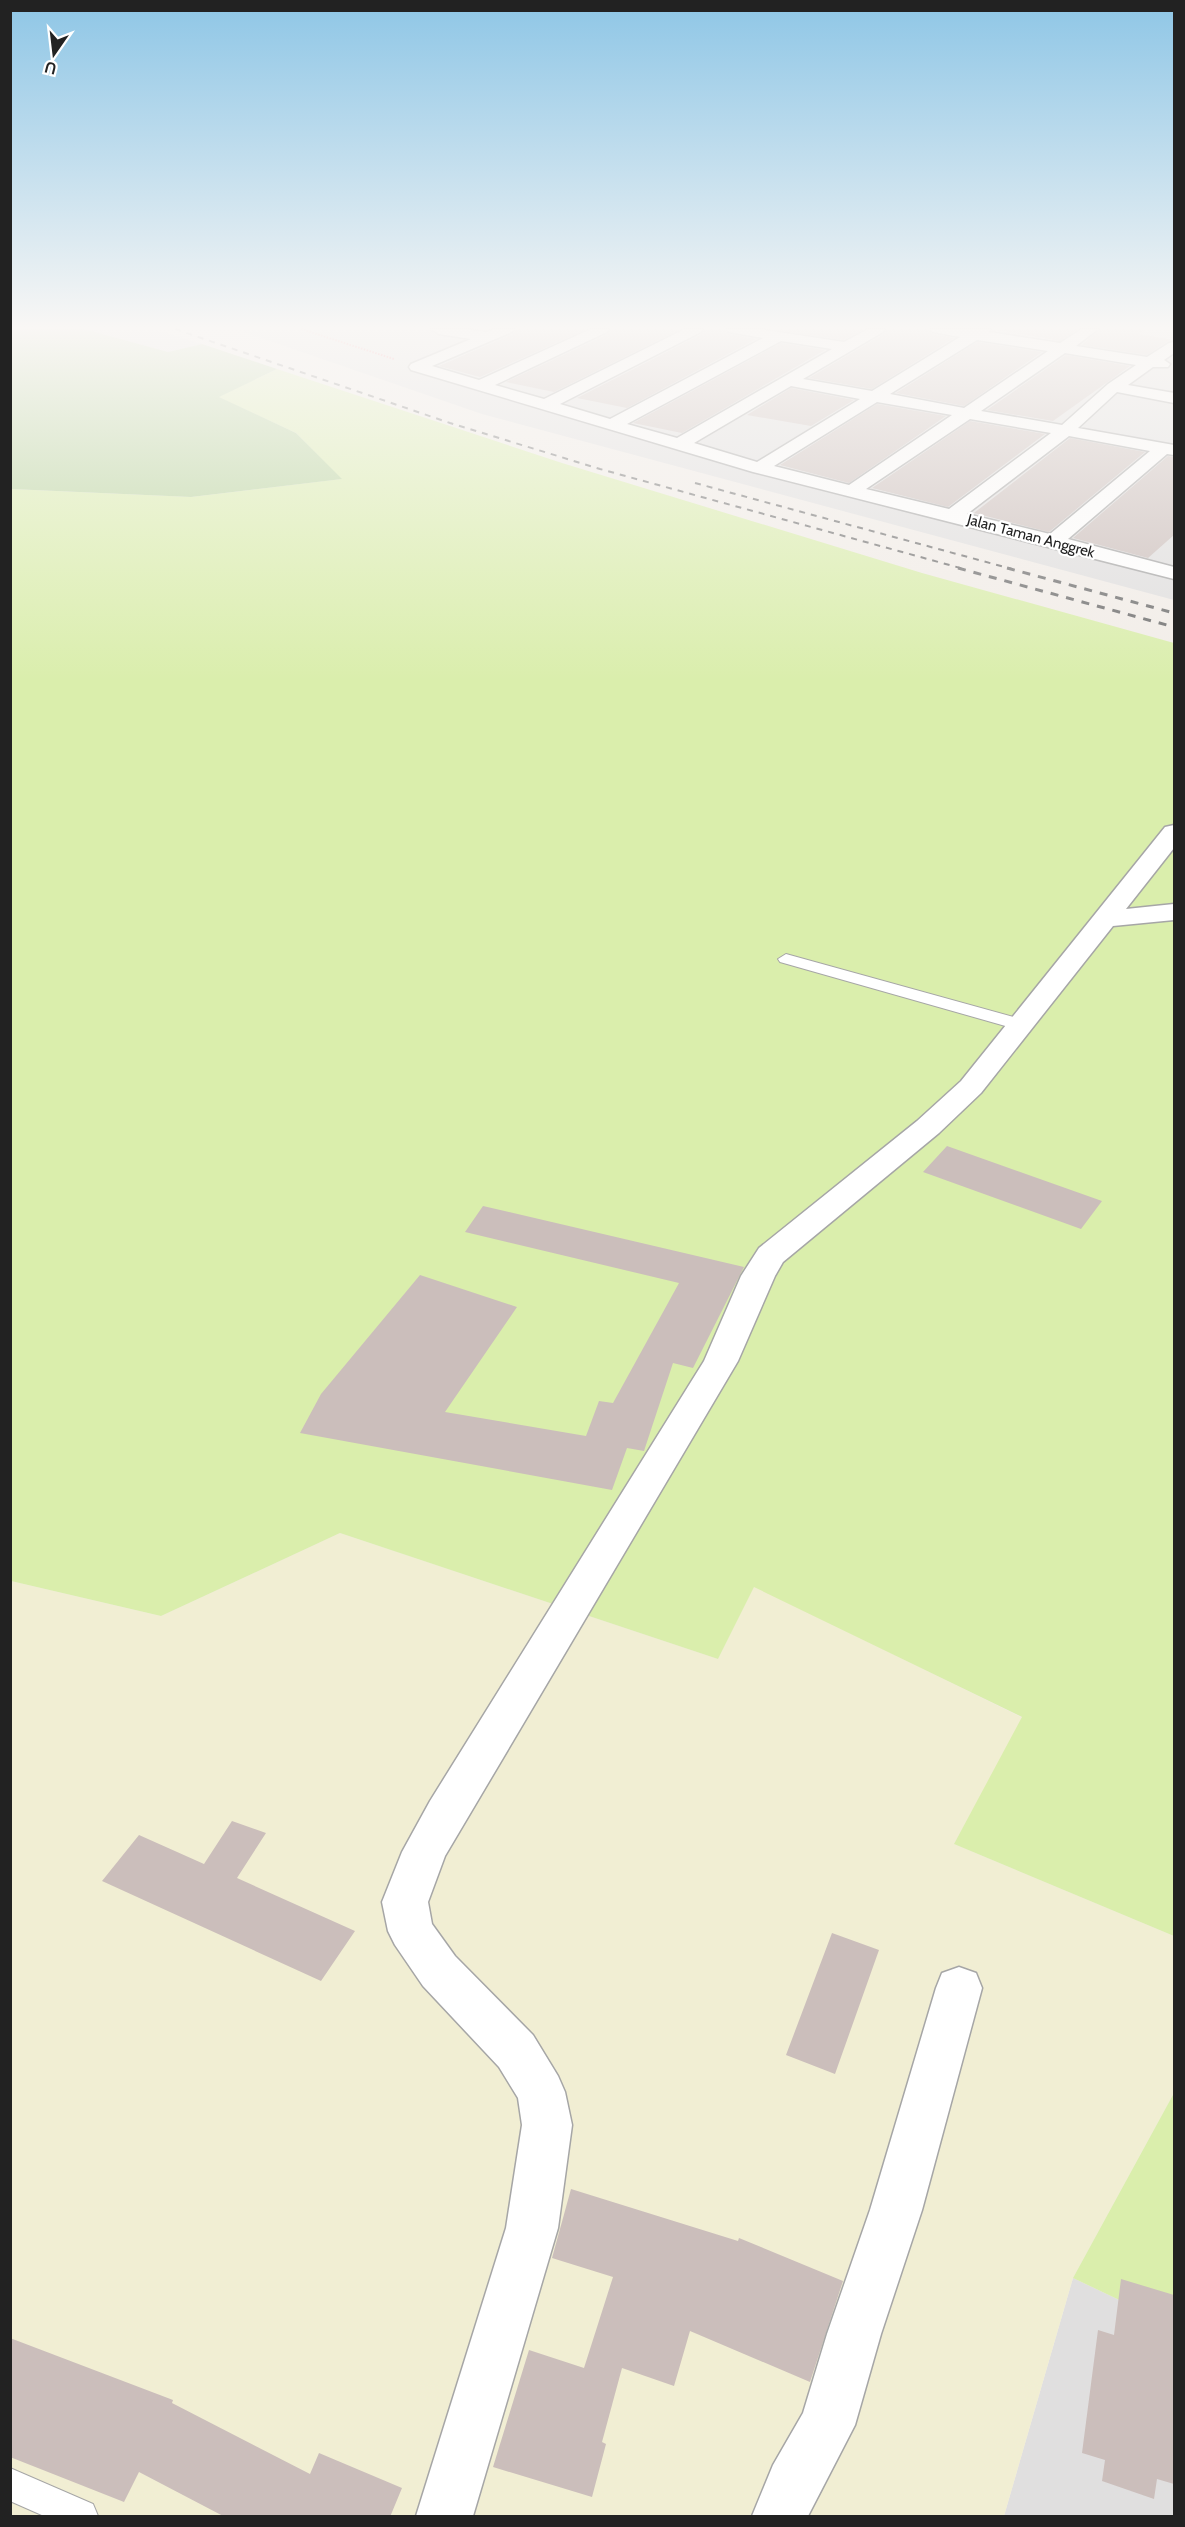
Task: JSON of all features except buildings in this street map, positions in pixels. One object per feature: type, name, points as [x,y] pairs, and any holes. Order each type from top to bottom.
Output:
[{"type":"street","name":"Jalan Taman Anggrek","points":[[693,447],[759,468],[854,490],[1165,571]]},
{"type":"street","points":[[759,468],[793,447]]},
{"type":"street","points":[[854,490],[917,447]]},
{"type":"street","points":[[952,516],[1044,447]]},
{"type":"street","points":[[1054,541],[1169,449]]},
{"type":"street","points":[[1165,571],[1174,552]]},
{"type":"street","points":[[444,2517],[532,2228],[547,2125],[541,2092],[516,2051],[439,1971],[411,1931],[405,1902],[424,1852],[721,1361],[758,1276],[771,1255],[928,1127],[971,1087],[1174,832]]},
{"type":"street","points":[[1103,919],[1174,912]]},
{"type":"street","points":[[780,2517],[793,2485],[827,2425],[854,2334],[896,2210],[959,1988]]},
{"type":"lane","points":[[786,959],[1022,1025]]},
{"type":"lane","points":[[10,2484],[81,2517]]},
{"type":"shaded area","points":[[605,447],[1174,447],[1174,600]]},
{"type":"shaded area","points":[[340,1533],[718,1659],[754,1586],[1023,1718],[954,1844],[1174,1936],[1174,2093],[1073,2278],[1004,2516],[11,2516],[11,1581],[161,1616]]},
{"type":"shaded area","points":[[1073,2278],[1174,2326],[1174,2516],[1004,2516]]},
{"type":"green space","points":[[11,447],[310,447],[342,479],[191,497],[11,489]]},
{"type":"green space","points":[[310,447],[513,447],[922,573],[1174,643],[1174,1936],[954,1844],[1022,1717],[754,1587],[718,1659],[340,1533],[161,1616],[11,1581],[11,489],[191,497],[341,479]]},
{"type":"green space","points":[[1174,2093],[1174,2326],[1073,2278]]},
{"type":"railway","points":[[528,447],[600,469],[964,569]]},
{"type":"railway","points":[[695,483],[1012,569]]},
{"type":"railway","points":[[958,568],[1174,627]]},
{"type":"railway","points":[[1007,568],[1174,613]]}]
